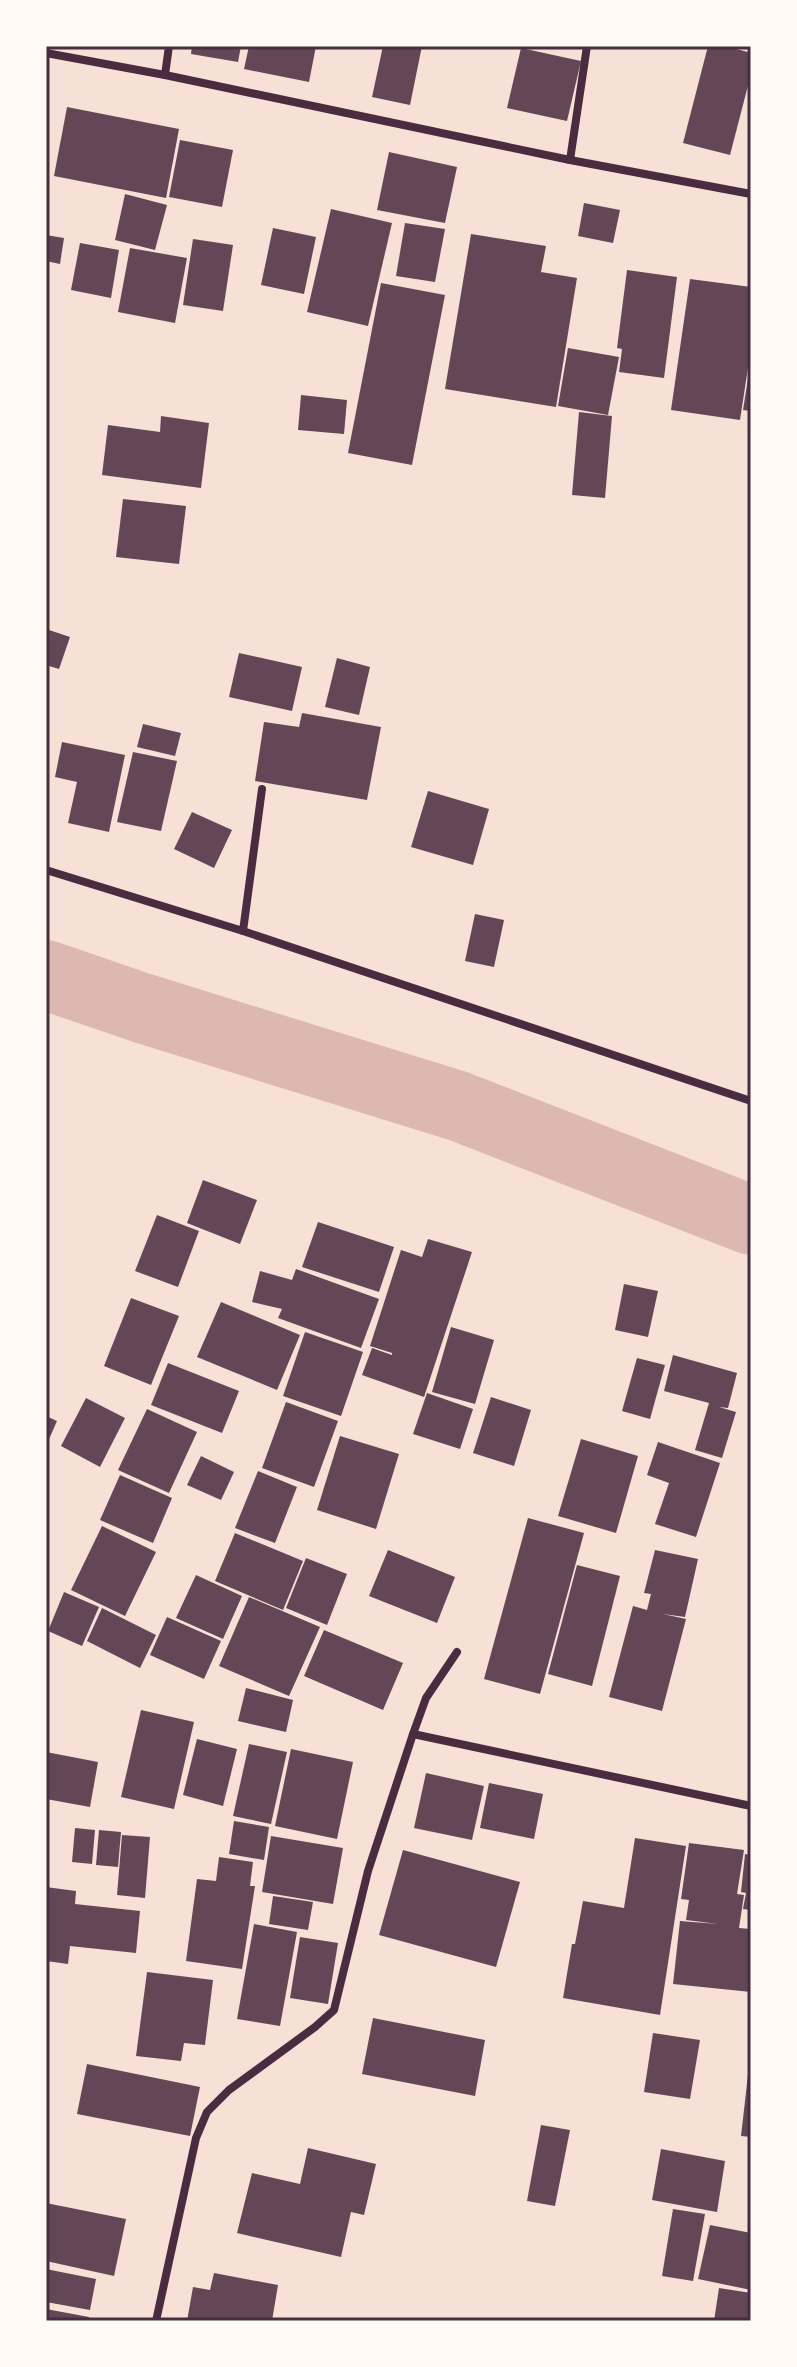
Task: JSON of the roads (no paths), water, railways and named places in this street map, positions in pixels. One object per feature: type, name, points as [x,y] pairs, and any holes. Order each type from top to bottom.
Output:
[{"type":"street","points":[[165,75],[169,46]]},
{"type":"street","points":[[570,160],[587,46]]},
{"type":"street","points":[[46,53],[751,194]]},
{"type":"street","points":[[243,931],[262,789]]},
{"type":"street","points":[[46,870],[243,931],[751,1101]]},
{"type":"street","points":[[156,2321],[196,2138],[207,2112],[229,2090],[334,2010],[368,1871],[413,1734],[426,1698],[457,1652]]},
{"type":"street","points":[[413,1734],[751,1806]]},
{"type":"waterway","points":[[46,975],[458,1106],[751,1220]]}]
